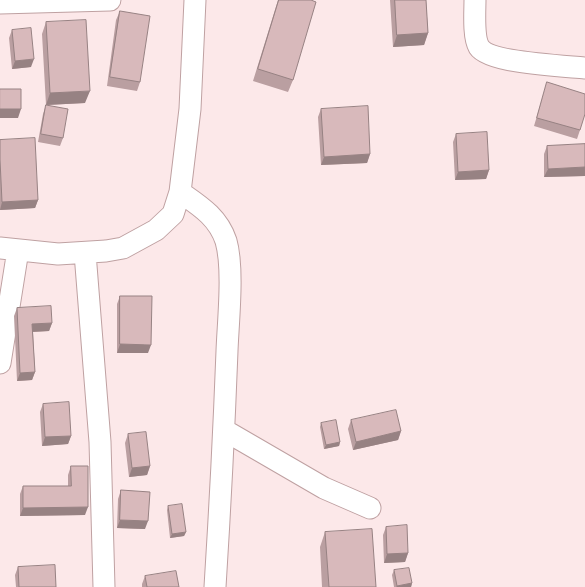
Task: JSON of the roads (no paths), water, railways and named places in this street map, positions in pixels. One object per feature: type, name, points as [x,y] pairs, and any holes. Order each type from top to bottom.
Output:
[{"type":"street","points":[[0,3],[110,0]]},
{"type":"street","points":[[0,363],[9,249],[58,254],[123,248],[156,230],[173,214],[180,192],[190,109],[195,0]]},
{"type":"street","points":[[475,0],[476,38],[479,47],[484,52],[504,60],[585,68]]},
{"type":"street","points":[[180,192],[206,209],[219,225],[226,242],[229,271],[224,430],[215,587]]},
{"type":"street","points":[[84,253],[100,442],[104,587]]},
{"type":"street","points":[[224,430],[317,484],[370,508]]}]
